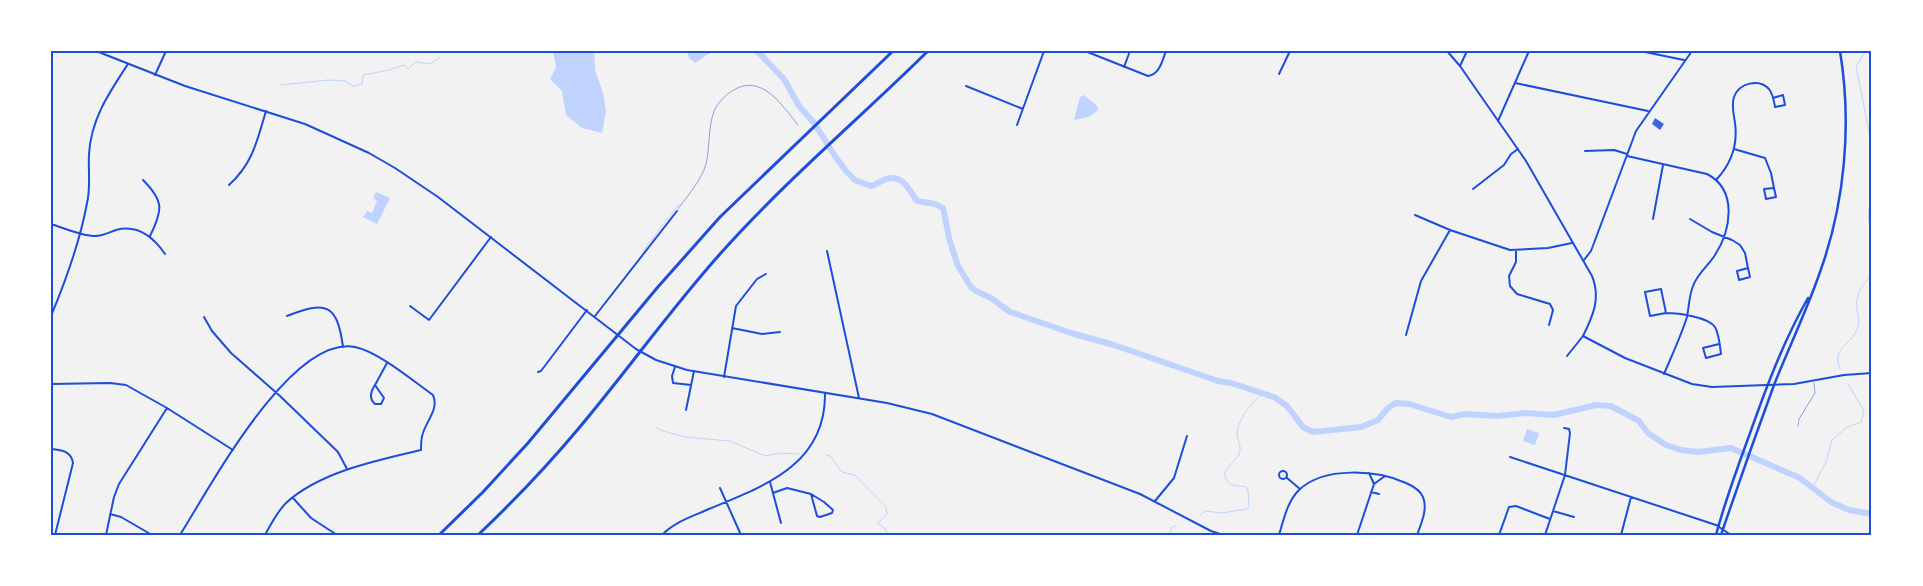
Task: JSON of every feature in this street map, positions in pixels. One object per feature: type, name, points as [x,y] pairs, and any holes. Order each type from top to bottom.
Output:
[{"type":"highway","points":[[439,535],[483,492],[528,443],[696,243],[785,154],[893,51]]},
{"type":"highway","points":[[478,535],[527,486],[579,428],[677,304],[721,253],[800,173],[928,51]]},
{"type":"main road","points":[[1721,535],[1774,385],[1813,290],[1830,239],[1842,178],[1846,121],[1840,51]]},
{"type":"main road","points":[[1716,535],[1766,385],[1795,320],[1813,290]]},
{"type":"street","points":[[96,51],[155,75],[318,130],[383,161],[430,191],[636,348],[656,360],[675,367],[724,377],[859,398],[932,414],[1117,484],[1156,501],[1195,523],[1223,535]]},
{"type":"street","points":[[155,75],[166,51]]},
{"type":"street","points":[[1017,125],[1044,51]]},
{"type":"street","points":[[1085,51],[1146,75],[1153,75],[1158,69],[1166,51]]},
{"type":"street","points":[[1124,67],[1130,51]]},
{"type":"street","points":[[1279,74],[1290,51]]},
{"type":"street","points":[[1447,51],[1460,66],[1535,175],[1594,282],[1596,298],[1592,317],[1583,336],[1567,356]]},
{"type":"street","points":[[1460,66],[1467,51]]},
{"type":"street","points":[[1498,121],[1529,51]]},
{"type":"street","points":[[1640,51],[1684,60]]},
{"type":"street","points":[[1583,260],[1591,251],[1636,130],[1692,51]]},
{"type":"street","points":[[51,316],[88,202],[90,182],[89,151],[95,123],[102,104],[128,64]]},
{"type":"street","points":[[1515,83],[1648,111]]},
{"type":"street","points":[[1716,180],[1727,167],[1734,149],[1736,133],[1732,102],[1736,92],[1745,85],[1758,83],[1768,89],[1775,107],[1785,105],[1783,95],[1773,98]]},
{"type":"street","points":[[966,86],[1023,108]]},
{"type":"street","points":[[229,185],[243,171],[249,161],[266,111]]},
{"type":"street","points":[[1473,189],[1504,165],[1511,154],[1518,149]]},
{"type":"street","points":[[1734,149],[1765,158],[1771,173],[1774,188],[1776,198],[1766,199],[1764,189],[1774,188]]},
{"type":"street","points":[[1585,151],[1614,150],[1663,164],[1700,171],[1716,180],[1725,191],[1728,202],[1728,217],[1724,237],[1713,258],[1696,280],[1687,315],[1664,374]]},
{"type":"street","points":[[1653,219],[1663,164]]},
{"type":"street","points":[[143,180],[155,193],[160,209],[159,218],[150,236]]},
{"type":"street","points":[[595,316],[677,211]]},
{"type":"street","points":[[1415,215],[1450,230],[1504,248],[1516,250],[1548,248],[1572,243]]},
{"type":"street","points":[[1690,219],[1712,232],[1737,242],[1743,249],[1748,268],[1750,277],[1738,280],[1737,271],[1748,268]]},
{"type":"street","points":[[51,224],[79,233],[98,236],[126,229],[150,236],[165,254]]},
{"type":"street","points":[[1406,335],[1421,281],[1450,230]]},
{"type":"street","points":[[410,306],[429,320],[491,237]]},
{"type":"street","points":[[1516,250],[1516,262],[1509,279],[1510,286],[1517,294],[1550,304],[1553,310],[1549,325]]},
{"type":"street","points":[[827,251],[859,398]]},
{"type":"street","points":[[724,377],[734,311],[738,302],[757,279],[766,274]]},
{"type":"street","points":[[1666,313],[1661,289],[1645,292],[1650,316],[1666,313],[1687,315],[1706,320],[1712,324],[1717,331],[1722,354],[1706,358],[1703,348],[1719,344]]},
{"type":"street","points":[[286,316],[313,307],[327,310],[339,321],[343,347]]},
{"type":"street","points":[[538,372],[556,353],[587,310]]},
{"type":"street","points":[[204,317],[212,331],[227,348],[338,452],[347,469]]},
{"type":"street","points":[[732,328],[768,334],[780,332]]},
{"type":"street","points":[[1583,336],[1625,358],[1664,374],[1702,386],[1794,384],[1844,375],[1872,373]]},
{"type":"street","points":[[180,535],[250,424],[276,393],[312,358],[328,350],[343,347],[353,347],[366,351],[387,363],[435,397],[434,412],[422,435],[421,450],[379,459],[329,477],[293,498],[282,508],[265,535]]},
{"type":"street","points":[[375,385],[384,398],[381,404],[375,404],[371,399],[371,392],[387,363]]},
{"type":"street","points":[[675,367],[672,376],[673,383],[691,385]]},
{"type":"street","points":[[686,410],[694,371]]},
{"type":"street","points":[[51,384],[121,384],[135,389],[233,450]]},
{"type":"street","points":[[662,535],[680,522],[770,482],[789,470],[815,438],[824,416],[825,393]]},
{"type":"street","points":[[106,535],[119,484],[167,408]]},
{"type":"street","points":[[1545,535],[1565,475],[1570,433],[1567,428],[1564,428]]},
{"type":"street","points":[[1156,501],[1174,478],[1187,436]]},
{"type":"street","points":[[51,449],[66,452],[72,457],[73,463],[55,535]]},
{"type":"street","points":[[1510,457],[1718,526],[1731,535]]},
{"type":"street","points":[[1369,473],[1374,484]]},
{"type":"street","points":[[1279,535],[1288,505],[1300,489],[1314,480],[1331,475],[1369,473],[1415,487],[1420,492],[1424,500],[1423,514],[1417,535]]},
{"type":"street","points":[[1357,535],[1374,484],[1384,476]]},
{"type":"street","points":[[1287,478],[1300,489]]},
{"type":"street","points":[[770,482],[782,523]]},
{"type":"street","points":[[720,488],[741,535]]},
{"type":"street","points":[[773,493],[787,488],[811,494],[833,510],[832,513],[820,517],[817,516],[811,494]]},
{"type":"street","points":[[1371,492],[1379,494]]},
{"type":"street","points":[[1621,535],[1631,497]]},
{"type":"street","points":[[293,498],[311,518],[337,535]]},
{"type":"street","points":[[1499,535],[1509,507],[1516,506],[1550,519]]},
{"type":"street","points":[[1553,511],[1574,517]]},
{"type":"street","points":[[110,514],[121,517],[152,535]]},
{"type":"lane","points":[[677,211],[699,180],[706,164],[710,126],[714,112],[720,101],[731,91],[748,86],[758,86],[768,91],[779,101],[798,125]]},
{"type":"lane","points":[[1798,426],[1799,419],[1815,393],[1813,381]]},
{"type":"water","points":[[553,51],[594,51],[595,70],[603,93],[606,111],[602,133],[582,128],[566,115],[562,91],[550,79],[556,67]]},
{"type":"water","points":[[687,51],[713,51],[695,63],[689,58]]},
{"type":"water","points":[[1084,95],[1097,106],[1098,110],[1089,117],[1074,120],[1080,97]]},
{"type":"water","points":[[376,192],[390,198],[377,224],[363,217],[367,211],[372,213],[377,201],[373,198]]},
{"type":"water","points":[[1527,429],[1539,433],[1535,445],[1523,441]]},
{"type":"building","points":[[1655,118],[1664,124],[1660,130],[1652,124]]},
{"type":"waterway","points":[[757,51],[784,79],[799,106],[814,123],[846,171],[855,180],[871,186],[886,179],[897,179],[905,184],[917,201],[935,204],[943,208],[950,242],[958,266],[971,287],[991,298],[1010,312],[1218,381],[1231,383],[1274,397],[1287,406],[1303,427],[1313,432],[1361,427],[1378,420],[1388,408],[1396,403],[1409,404],[1451,417],[1465,414],[1497,416],[1526,413],[1554,415],[1596,405],[1611,406],[1639,421],[1648,433],[1666,445],[1681,450],[1698,452],[1731,448],[1800,478],[1831,502],[1849,510],[1872,514]]},
{"type":"waterway","points":[[1866,51],[1856,66],[1872,147]]},
{"type":"waterway","points":[[280,85],[328,80],[345,81],[353,86],[362,84],[363,75],[404,65],[408,69],[416,62],[430,64],[440,57]]},
{"type":"waterway","points":[[1872,200],[1869,214],[1872,236]]},
{"type":"waterway","points":[[643,251],[679,204]]},
{"type":"waterway","points":[[1840,369],[1838,362],[1840,351],[1858,326],[1858,295],[1862,286],[1872,275]]},
{"type":"waterway","points":[[1813,487],[1826,462],[1832,440],[1846,428],[1861,422],[1864,411],[1848,384]]},
{"type":"waterway","points":[[1200,515],[1205,511],[1222,513],[1247,509],[1249,506],[1248,490],[1246,487],[1231,485],[1225,476],[1225,472],[1237,458],[1240,451],[1237,435],[1242,417],[1263,393]]},
{"type":"waterway","points":[[657,428],[685,437],[730,441],[765,456],[781,453],[799,454]]},
{"type":"waterway","points":[[826,455],[830,456],[842,472],[855,475],[886,507],[887,514],[878,523],[886,530],[887,535]]},
{"type":"waterway","points":[[1169,535],[1172,527],[1176,526]]}]
